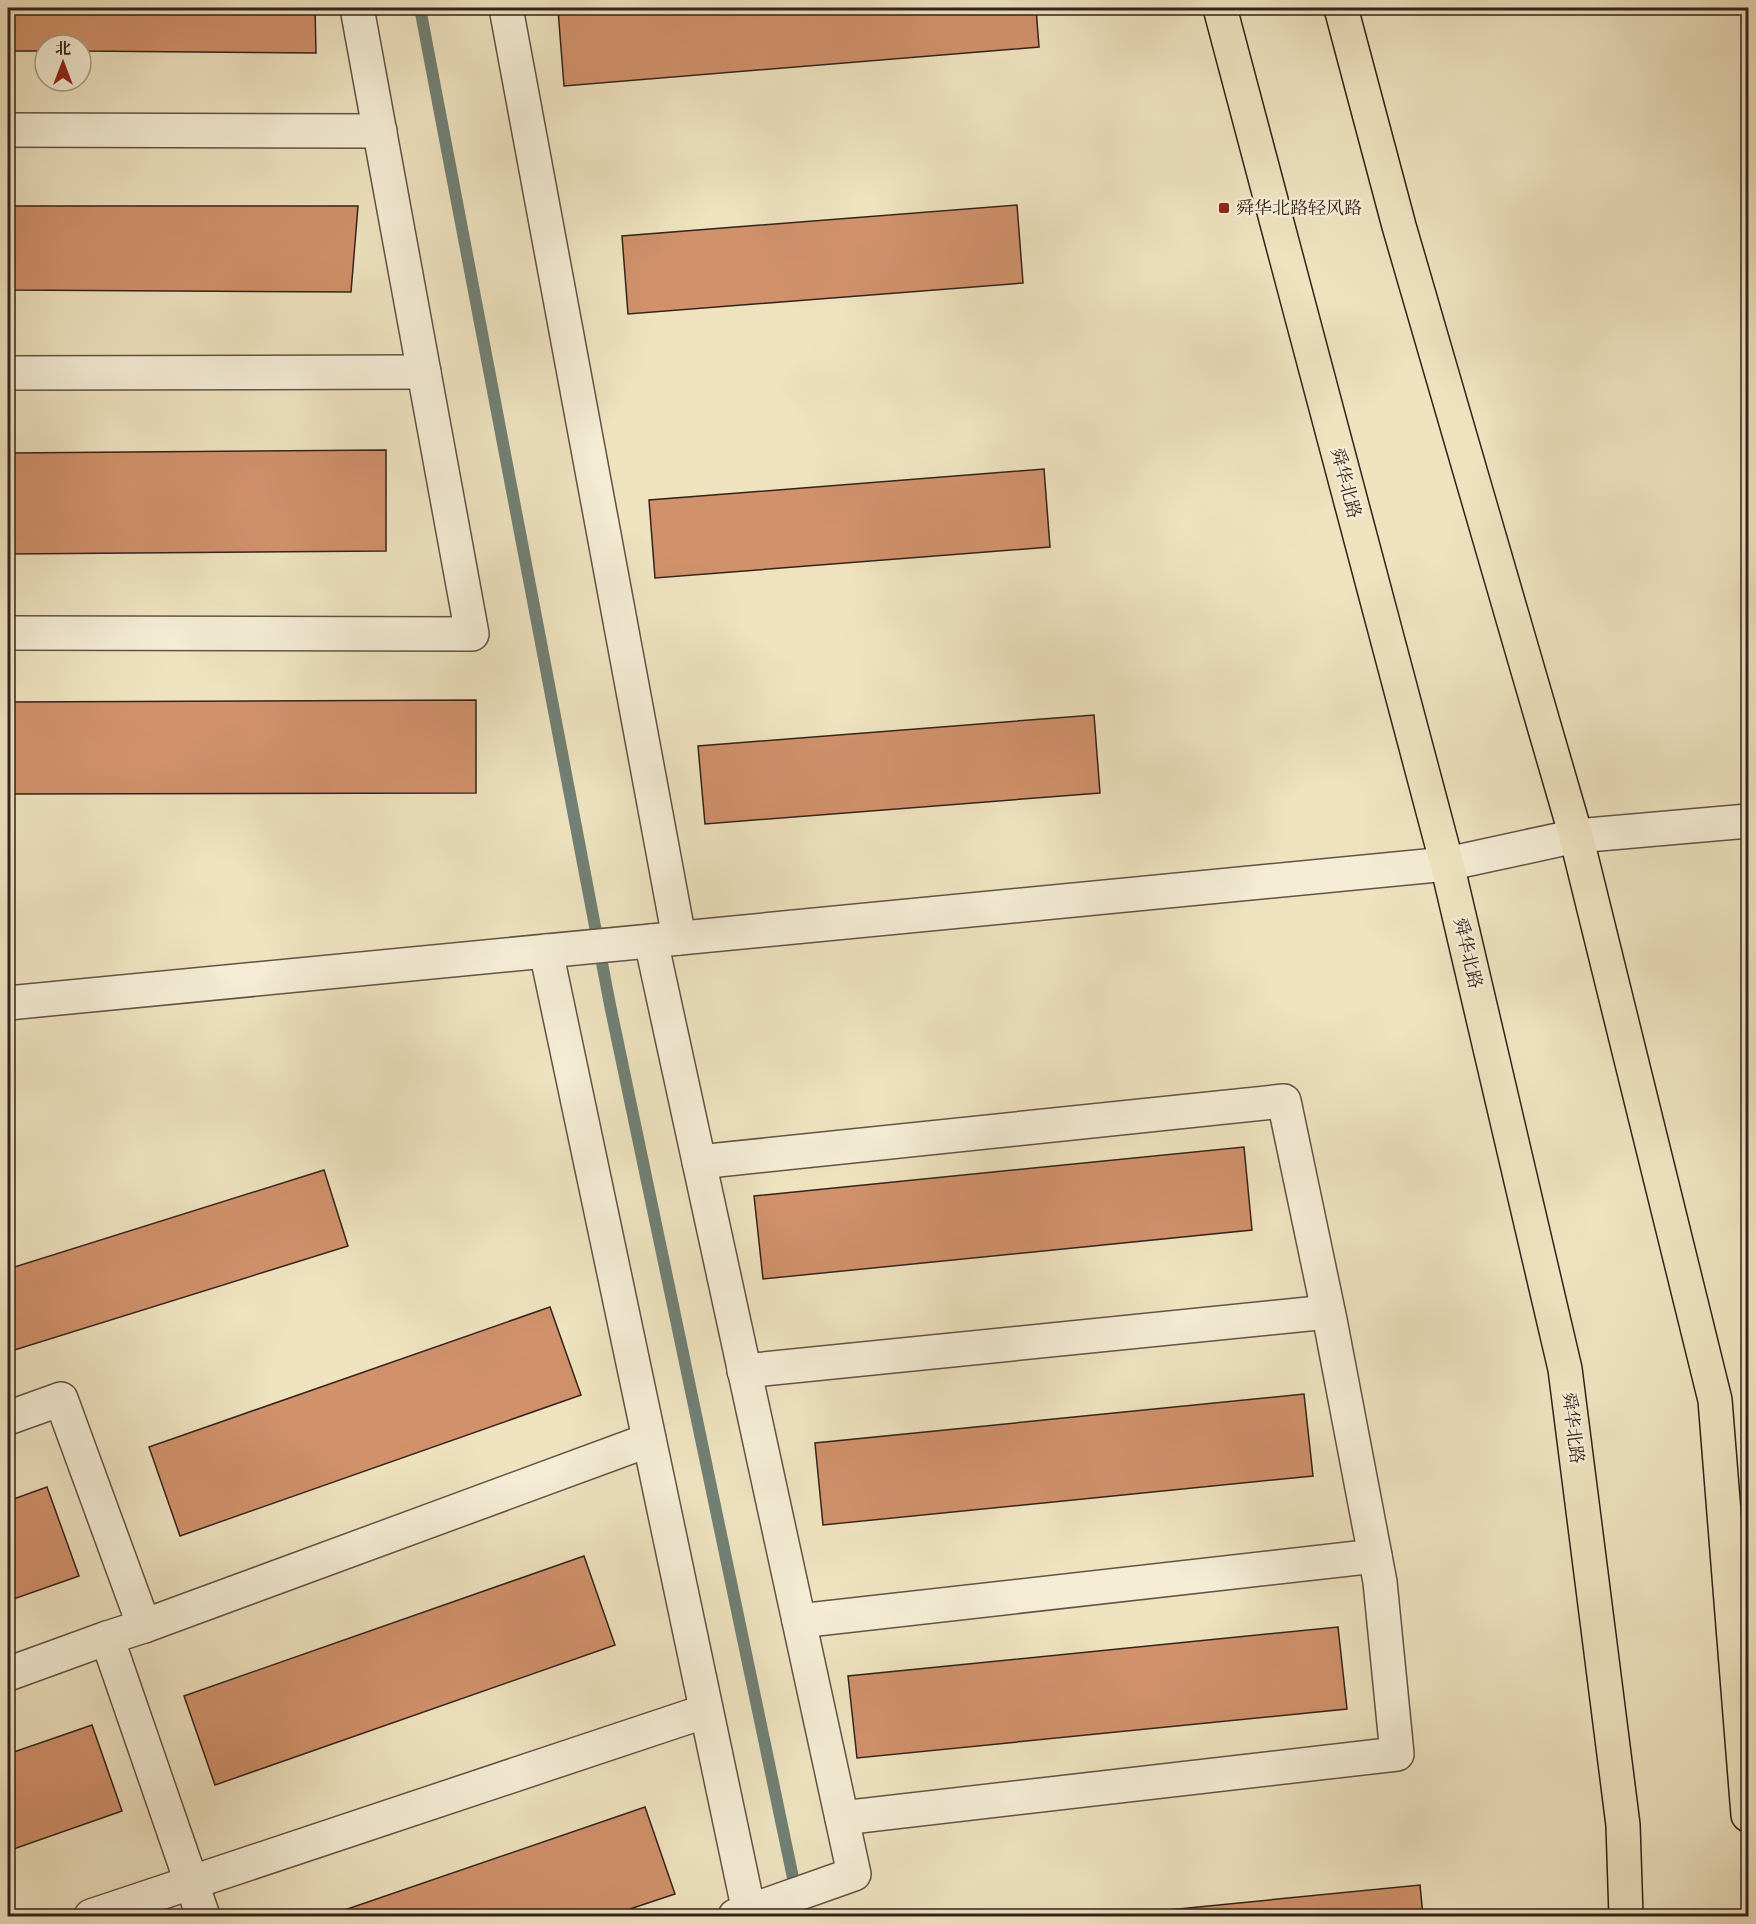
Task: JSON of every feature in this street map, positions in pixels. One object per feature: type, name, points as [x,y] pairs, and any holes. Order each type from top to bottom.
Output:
[{"type":"main road","name":"舜华北路","points":[[1220,8],[1447,864],[1565,1369],[1623,1825],[1626,1917]]},
{"type":"main road","points":[[1341,8],[1399,226],[1576,836],[1715,1400],[1749,1815]]},
{"type":"street","points":[[8,633],[472,634],[357,8]]},
{"type":"street","points":[[506,8],[650,941],[854,1874],[754,1910],[706,1711],[546,951]]},
{"type":"street","points":[[8,129],[380,131]]},
{"type":"street","points":[[8,373],[424,372]]},
{"type":"street","points":[[8,1003],[1447,864],[1576,836],[1749,821]]},
{"type":"street","points":[[699,1162],[1284,1101],[1375,1556],[1397,1754],[842,1818]]},
{"type":"street","points":[[744,1371],[1328,1312]]},
{"type":"street","points":[[8,1418],[61,1399],[144,1626]]},
{"type":"street","points":[[8,1674],[649,1440]]},
{"type":"street","points":[[799,1622],[1375,1556]]},
{"type":"street","points":[[107,1638],[203,1917]]},
{"type":"street","points":[[91,1917],[706,1711]]},
{"type":"building","points":[[8,8],[315,8],[316,53],[93,51],[93,33],[33,33],[33,51],[8,51]]},
{"type":"building","points":[[588,8],[1036,8],[1039,47],[564,86],[558,10]]},
{"type":"building","points":[[1017,205],[1023,283],[628,314],[622,236]]},
{"type":"building","points":[[8,206],[358,206],[351,292],[8,290]]},
{"type":"building","points":[[386,450],[386,551],[8,554],[8,453]]},
{"type":"building","points":[[1044,469],[1050,547],[655,578],[649,500]]},
{"type":"building","points":[[476,700],[476,793],[8,794],[8,702]]},
{"type":"building","points":[[1094,715],[1100,793],[705,824],[698,746]]},
{"type":"building","points":[[1244,1147],[1252,1230],[763,1279],[754,1196]]},
{"type":"building","points":[[324,1170],[348,1246],[8,1352],[8,1269]]},
{"type":"building","points":[[550,1307],[581,1395],[180,1536],[149,1447]]},
{"type":"building","points":[[1304,1394],[1313,1476],[823,1525],[815,1443]]},
{"type":"building","points":[[47,1487],[79,1576],[8,1601],[8,1501]]},
{"type":"building","points":[[584,1556],[615,1645],[215,1785],[184,1696]]},
{"type":"building","points":[[1338,1627],[1347,1709],[857,1758],[848,1676]]},
{"type":"building","points":[[92,1725],[122,1811],[8,1851],[8,1754]]},
{"type":"building","points":[[645,1807],[675,1894],[609,1916],[327,1916]]},
{"type":"building","points":[[1420,1885],[1423,1916],[1107,1916]]},
{"type":"waterway","points":[[420,8],[610,1005],[801,1916]]},
{"type":"place","name":"舜华北路轻风路","points":[[1224,208]]}]
